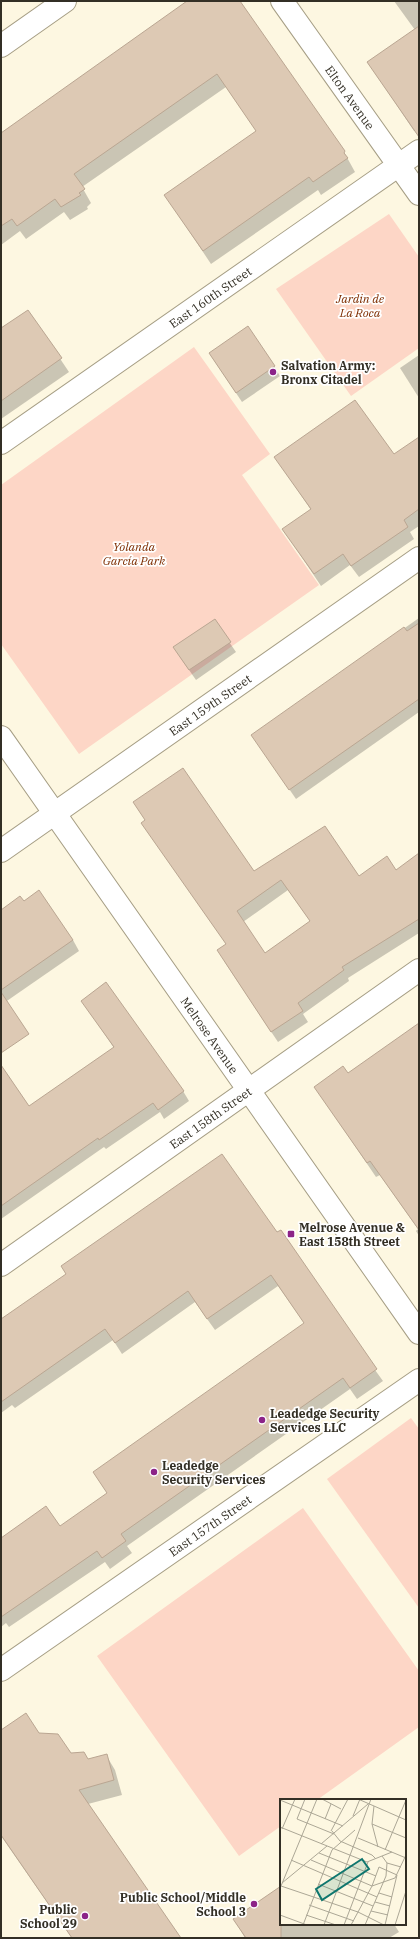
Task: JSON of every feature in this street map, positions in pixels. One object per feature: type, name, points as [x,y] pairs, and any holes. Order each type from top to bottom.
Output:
[{"type":"street","points":[[1,46],[65,1]]},
{"type":"street","name":"Elton Avenue","points":[[282,1],[419,194]]},
{"type":"street","name":"East 160th Street","points":[[1,443],[419,151]]},
{"type":"street","name":"East 159th Street","points":[[1,851],[419,558]]},
{"type":"street","name":"Melrose Avenue","points":[[1,737],[419,1333]]},
{"type":"street","name":"East 158th Street","points":[[1,1265],[419,970]]},
{"type":"street","name":"East 157th Street","points":[[1,1670],[419,1380]]},
{"type":"green space","name":"Jardin de La Roca","points":[[389,214],[419,257],[419,348],[351,396],[276,289]]},
{"type":"green space","name":"Yolanda García Park","points":[[194,347],[270,454],[242,475],[319,585],[79,754],[1,644],[1,485]]},
{"type":"green space","points":[[411,1418],[419,1429],[419,1608],[327,1479]]},
{"type":"green space","points":[[303,1508],[419,1671],[419,1727],[318,1799],[280,1799],[280,1827],[239,1856],[97,1656]]},
{"type":"building","points":[[187,1],[240,1],[345,151],[344,153],[348,158],[313,182],[309,177],[203,251],[164,195],[256,131],[217,74],[74,174],[85,189],[79,193],[81,195],[61,207],[55,199],[17,226],[12,219],[1,226],[1,133]]},
{"type":"building","points":[[419,26],[419,137],[367,62]]},
{"type":"building","points":[[28,310],[62,358],[1,401],[1,328]]},
{"type":"building","points":[[248,326],[275,366],[236,393],[209,353]]},
{"type":"building","points":[[355,400],[394,454],[419,437],[419,509],[404,520],[408,527],[351,566],[343,554],[314,574],[282,529],[311,509],[274,457]]},
{"type":"building","points":[[215,619],[231,642],[189,670],[173,647]]},
{"type":"building","points":[[419,623],[419,699],[289,790],[251,735],[404,627],[407,631]]},
{"type":"building","points":[[183,768],[254,871],[325,826],[359,876],[387,856],[396,870],[419,853],[419,919],[342,967],[344,970],[298,1003],[303,1011],[271,1032],[217,950],[226,944],[141,823],[145,820],[133,802]],"holes":[[[281,880],[310,921],[265,953],[237,911]]]},
{"type":"building","points":[[39,890],[73,940],[1,990],[1,910],[20,896],[24,901]]},
{"type":"building","points":[[106,982],[184,1091],[158,1110],[153,1103],[99,1140],[98,1138],[1,1206],[1,1065],[29,1106],[114,1047],[81,1001]]},
{"type":"building","points":[[1,992],[29,1034],[1,1053]]},
{"type":"building","points":[[419,1023],[419,1230],[370,1161],[367,1163],[314,1087],[343,1066],[348,1073]]},
{"type":"building","points":[[222,1154],[277,1232],[281,1230],[377,1369],[350,1388],[343,1378],[121,1534],[126,1541],[102,1558],[97,1551],[1,1617],[1,1538],[46,1506],[60,1526],[107,1493],[93,1472],[304,1323],[271,1275],[207,1319],[188,1291],[115,1343],[105,1329],[1,1402],[1,1319],[66,1274],[61,1266]]},
{"type":"building","points":[[26,1713],[39,1733],[58,1734],[71,1753],[84,1752],[88,1759],[107,1754],[114,1780],[79,1790],[181,1938],[72,1938],[1,1835],[1,1730]]},
{"type":"building","points":[[280,1887],[281,1938],[246,1938],[233,1919]]},
{"type":"place","name":"Salvation Army: Bronx Citadel","points":[[273,372]]},
{"type":"place","name":"Melrose Avenue & East 158th Street","points":[[291,1234]]},
{"type":"place","name":"Leadedge Security Services LLC","points":[[262,1420]]},
{"type":"place","name":"Leadedge Security Services","points":[[154,1472]]},
{"type":"place","name":"Public School/Middle School 3","points":[[254,1904]]},
{"type":"place","name":"Public School 29","points":[[85,1916]]}]
